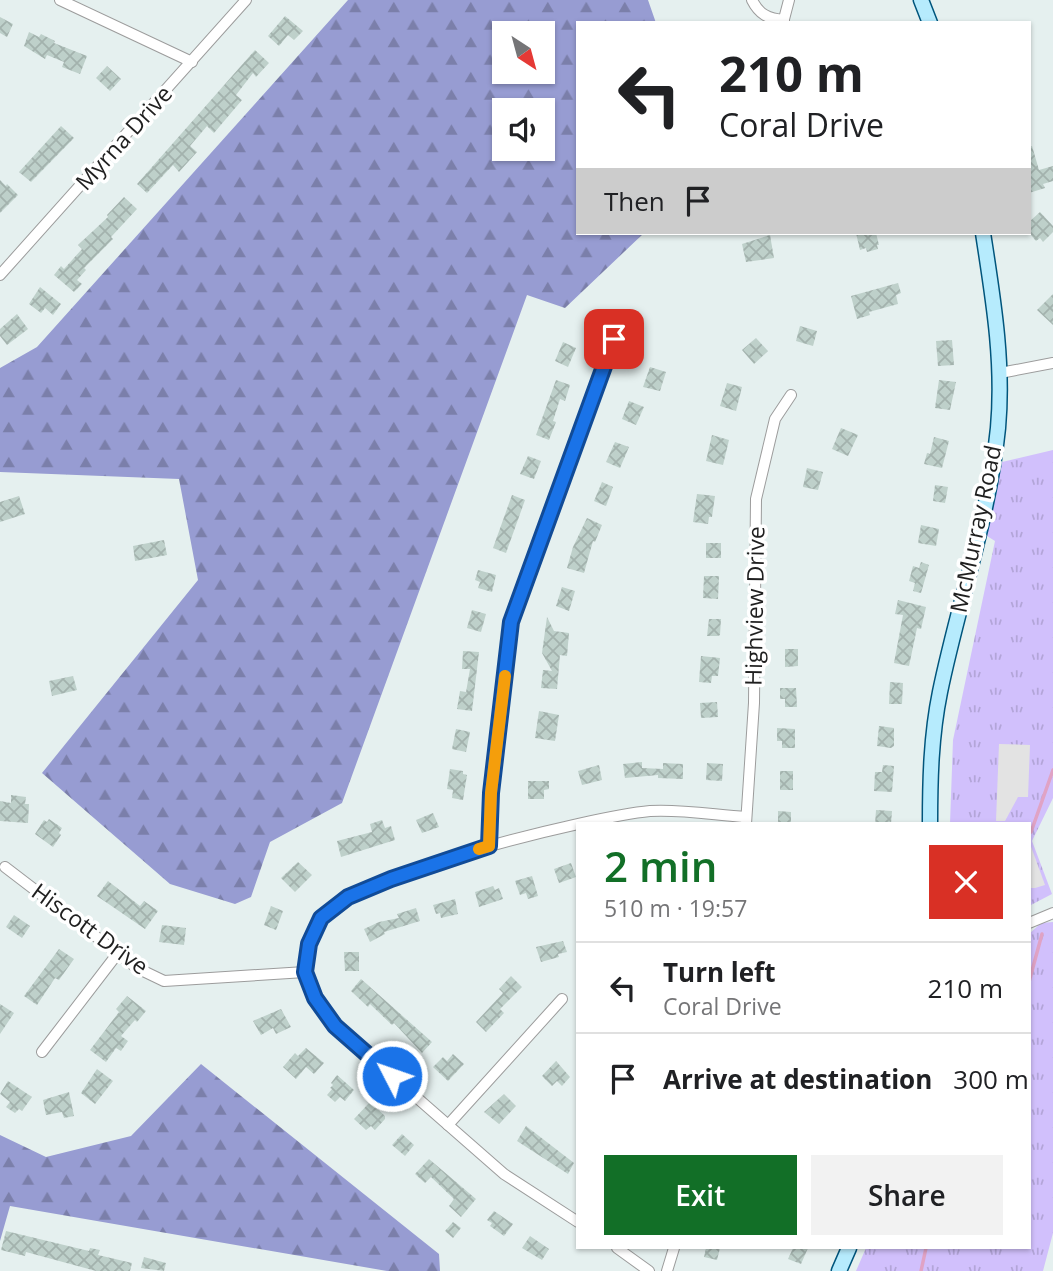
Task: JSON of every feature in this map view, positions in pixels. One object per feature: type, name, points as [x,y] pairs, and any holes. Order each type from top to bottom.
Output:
[{"type":"main road","points":[[921,0],[929,21]]},
{"type":"main road","name":"McMurray Road","points":[[930,822],[931,762],[935,725],[994,457],[998,428],[1000,373],[996,318],[984,235]]},
{"type":"main road","points":[[839,1271],[849,1249]]},
{"type":"street","points":[[60,0],[192,62]]},
{"type":"street","name":"Myrna Drive","points":[[0,275],[246,0]]},
{"type":"street","points":[[752,0],[763,15],[783,21],[789,0]]},
{"type":"street","points":[[489,846],[491,793],[511,622],[614,339]]},
{"type":"street","points":[[1000,373],[1053,363]]},
{"type":"street","name":"Highview Drive","points":[[746,821],[754,703],[756,499],[775,419],[791,395]]},
{"type":"street","points":[[582,822],[653,811],[746,821]]},
{"type":"street","points":[[576,824],[489,846],[391,879],[348,897],[321,918],[309,944],[305,972],[315,998],[335,1026],[504,1174],[576,1221]]},
{"type":"street","name":"Hiscott Drive","points":[[5,867],[138,968],[164,981],[305,972]]},
{"type":"street","points":[[1031,922],[1053,912]]},
{"type":"street","points":[[42,1052],[118,953]]},
{"type":"street","points":[[448,1125],[562,999]]},
{"type":"street","points":[[618,1249],[649,1271]]},
{"type":"street","points":[[667,1271],[674,1249]]},
{"type":"green space","points":[[348,0],[648,0],[655,21],[576,21],[576,235],[642,235],[565,308],[527,295],[342,803],[270,842],[251,897],[235,904],[170,884],[42,773],[198,580],[179,479],[0,472],[0,368],[37,347]]},
{"type":"green space","points":[[1053,450],[1053,798],[1032,841],[1052,894],[1031,905],[1031,822],[950,822],[953,740],[995,541],[987,536],[1002,462]]},
{"type":"green space","points":[[1053,922],[1053,1233],[1043,1271],[856,1271],[866,1249],[1031,1249],[1031,932],[1041,923]]},
{"type":"green space","points":[[201,1064],[439,1254],[440,1271],[387,1271],[10,1206],[0,1241],[0,1135],[46,1157],[131,1136]]},
{"type":"shaded area","points":[[999,744],[1030,745],[1028,797],[1018,797],[1005,821],[996,821]]},
{"type":"shaded area","points":[[1031,846],[1045,885],[1031,888]]},
{"type":"building","points":[[285,16],[303,31],[294,40],[288,35],[279,46],[268,36]]},
{"type":"building","points":[[0,17],[13,24],[7,37],[0,33]]},
{"type":"building","points":[[29,32],[39,37],[41,34],[55,41],[54,43],[87,56],[80,74],[62,67],[64,62],[47,55],[45,59],[24,46]]},
{"type":"building","points":[[255,50],[269,63],[256,77],[253,73],[236,95],[242,100],[214,133],[207,126],[190,146],[197,152],[179,172],[173,165],[147,193],[137,184]]},
{"type":"building","points":[[107,66],[121,79],[110,91],[96,78]]},
{"type":"building","points":[[61,126],[74,138],[31,182],[19,172]]},
{"type":"building","points":[[1031,146],[1039,170],[1053,166],[1053,181],[1043,184],[1045,188],[1031,192]]},
{"type":"building","points":[[0,180],[18,195],[0,213]]},
{"type":"building","points":[[124,197],[137,209],[111,237],[113,239],[84,268],[86,270],[77,280],[82,284],[74,292],[54,275],[61,266],[64,269],[82,249],[78,245],[108,217]]},
{"type":"building","points":[[1040,212],[1053,226],[1053,232],[1043,242],[1040,238],[1036,241],[1031,235],[1031,220]]},
{"type":"building","points":[[770,235],[774,258],[746,262],[742,244]]},
{"type":"building","points":[[856,235],[876,235],[878,249],[867,252],[866,248],[860,250]]},
{"type":"building","points":[[898,283],[901,293],[896,295],[898,304],[869,312],[870,315],[857,319],[851,296]]},
{"type":"building","points":[[40,287],[61,304],[53,315],[45,308],[41,313],[29,304]]},
{"type":"building","points":[[1053,294],[1053,325],[1037,310]]},
{"type":"building","points":[[17,314],[28,329],[7,345],[0,336],[0,329]]},
{"type":"building","points":[[800,326],[817,331],[813,346],[796,341]]},
{"type":"building","points":[[756,338],[768,351],[754,364],[742,350]]},
{"type":"building","points":[[952,340],[954,365],[938,366],[936,341]]},
{"type":"building","points":[[563,342],[576,348],[568,367],[555,361]]},
{"type":"building","points":[[650,367],[666,372],[660,391],[643,387]]},
{"type":"building","points":[[556,380],[570,385],[565,401],[560,399],[549,440],[536,435]]},
{"type":"building","points":[[939,380],[956,382],[950,410],[935,408]]},
{"type":"building","points":[[727,383],[742,387],[736,411],[720,406]]},
{"type":"building","points":[[629,401],[644,407],[636,425],[622,419]]},
{"type":"building","points":[[841,428],[858,435],[848,456],[832,449]]},
{"type":"building","points":[[712,435],[729,440],[723,465],[706,461]]},
{"type":"building","points":[[934,437],[949,441],[942,468],[924,464],[927,453],[930,454]]},
{"type":"building","points":[[615,442],[629,447],[620,468],[606,462]]},
{"type":"building","points":[[528,456],[541,461],[534,479],[520,474]]},
{"type":"building","points":[[807,468],[823,472],[818,490],[803,487]]},
{"type":"building","points":[[602,482],[613,487],[606,506],[594,501]]},
{"type":"building","points":[[935,485],[948,487],[945,503],[933,501]]},
{"type":"building","points":[[697,494],[715,496],[712,517],[709,517],[708,524],[693,522]]},
{"type":"building","points":[[512,495],[525,500],[506,553],[493,548]]},
{"type":"building","points":[[19,496],[25,514],[0,522],[0,502]]},
{"type":"building","points":[[587,518],[602,525],[595,542],[593,541],[584,573],[567,568],[573,547]]},
{"type":"building","points":[[921,525],[939,529],[936,546],[918,543]]},
{"type":"building","points":[[164,540],[167,555],[135,561],[133,546]]},
{"type":"building","points":[[706,543],[721,543],[721,558],[706,558]]},
{"type":"building","points":[[921,562],[929,565],[921,593],[913,591],[915,583],[909,581],[913,566],[919,568]]},
{"type":"building","points":[[478,570],[496,575],[492,592],[478,588],[480,582],[475,580]]},
{"type":"building","points":[[704,576],[719,576],[718,599],[703,598]]},
{"type":"building","points":[[562,587],[575,591],[569,611],[556,606]]},
{"type":"building","points":[[898,600],[926,607],[921,629],[917,628],[909,666],[894,663],[903,615],[895,614]]},
{"type":"building","points":[[472,610],[486,614],[481,632],[467,628]]},
{"type":"building","points":[[547,617],[554,631],[569,633],[567,656],[560,655],[557,689],[541,688],[543,670],[552,671],[542,653]]},
{"type":"building","points":[[709,619],[721,619],[720,635],[707,636]]},
{"type":"building","points":[[785,649],[798,649],[798,666],[785,667]]},
{"type":"building","points":[[463,651],[479,652],[472,711],[457,709],[460,691],[466,692],[470,669],[462,669]]},
{"type":"building","points":[[701,656],[720,658],[718,676],[712,676],[711,683],[699,682]]},
{"type":"building","points":[[73,676],[77,690],[52,696],[49,681]]},
{"type":"building","points":[[890,682],[903,683],[902,704],[889,704]]},
{"type":"building","points":[[780,688],[796,688],[797,707],[785,707],[785,699],[780,699]]},
{"type":"building","points":[[717,702],[718,717],[701,718],[700,703]]},
{"type":"building","points":[[539,711],[559,715],[555,741],[535,738]]},
{"type":"building","points":[[879,726],[894,728],[894,746],[891,748],[877,746]]},
{"type":"building","points":[[777,728],[795,729],[795,748],[782,748],[782,741],[777,741]]},
{"type":"building","points":[[456,729],[470,732],[466,752],[452,749]]},
{"type":"building","points":[[642,762],[642,768],[663,769],[663,763],[683,764],[683,779],[658,778],[658,775],[625,778],[623,764]]},
{"type":"building","points":[[707,763],[723,764],[722,781],[706,780]]},
{"type":"building","points":[[599,765],[602,780],[582,785],[578,771]]},
{"type":"building","points":[[883,765],[894,766],[892,792],[874,791],[875,772],[882,772]]},
{"type":"building","points":[[450,769],[463,771],[463,774],[467,775],[463,800],[452,798],[453,790],[447,789]]},
{"type":"building","points":[[780,771],[793,771],[793,790],[780,790]]},
{"type":"building","points":[[528,781],[549,781],[549,789],[544,790],[544,799],[528,799]]},
{"type":"building","points":[[11,795],[26,797],[25,804],[29,804],[28,823],[0,821],[0,801],[11,803]]},
{"type":"building","points":[[876,810],[892,811],[891,822],[875,822]]},
{"type":"building","points":[[778,811],[791,812],[791,822],[778,822]]},
{"type":"building","points":[[433,813],[439,827],[422,833],[416,820]]},
{"type":"building","points":[[49,819],[62,828],[53,847],[35,834],[44,820],[47,822]]},
{"type":"building","points":[[382,820],[385,828],[391,826],[395,840],[341,857],[337,841],[372,832],[370,824]]},
{"type":"building","points":[[298,862],[312,875],[295,892],[281,878]]},
{"type":"building","points":[[571,863],[576,877],[559,883],[554,869]]},
{"type":"building","points":[[532,876],[538,896],[528,899],[526,893],[520,895],[515,881]]},
{"type":"building","points":[[108,881],[140,906],[144,901],[158,911],[145,929],[97,896]]},
{"type":"building","points":[[493,886],[495,890],[499,888],[503,899],[479,907],[475,892]]},
{"type":"building","points":[[455,899],[458,914],[441,918],[440,913],[436,914],[433,905]]},
{"type":"building","points":[[271,906],[283,911],[276,930],[264,925]]},
{"type":"building","points":[[416,908],[420,921],[384,932],[385,934],[370,942],[364,929],[379,922],[399,918],[397,914]]},
{"type":"building","points":[[14,915],[30,926],[22,938],[6,927]]},
{"type":"building","points":[[162,925],[186,928],[184,945],[159,942]]},
{"type":"building","points":[[563,941],[567,952],[541,962],[536,947]]},
{"type":"building","points":[[59,949],[74,959],[59,980],[55,978],[37,1005],[24,996]]},
{"type":"building","points":[[344,952],[359,952],[359,971],[345,971]]},
{"type":"building","points":[[511,976],[522,987],[500,1009],[504,1013],[486,1032],[476,1022],[503,993],[499,989]]},
{"type":"building","points":[[361,979],[432,1042],[422,1053],[394,1023],[392,1025],[370,1004],[368,1007],[351,991]]},
{"type":"building","points":[[127,996],[146,1011],[121,1036],[128,1041],[121,1051],[116,1048],[106,1062],[90,1050],[119,1012],[116,1009]]},
{"type":"building","points":[[0,1004],[14,1013],[0,1034]]},
{"type":"building","points":[[281,1009],[291,1027],[276,1034],[273,1028],[261,1035],[253,1021]]},
{"type":"building","points":[[306,1048],[324,1063],[314,1074],[306,1067],[296,1079],[283,1067],[295,1053],[298,1056]]},
{"type":"building","points":[[453,1054],[464,1064],[448,1081],[433,1067],[443,1057],[447,1061]]},
{"type":"building","points":[[556,1061],[570,1077],[562,1086],[557,1081],[552,1086],[542,1076]]},
{"type":"building","points":[[97,1069],[113,1081],[95,1104],[81,1093]]},
{"type":"building","points":[[337,1075],[354,1090],[345,1101],[340,1097],[335,1102],[327,1095]]},
{"type":"building","points":[[8,1081],[32,1097],[22,1111],[19,1109],[15,1113],[6,1107],[10,1102],[0,1094]]},
{"type":"building","points":[[69,1092],[74,1116],[64,1118],[62,1112],[46,1115],[43,1100]]},
{"type":"building","points":[[504,1094],[516,1106],[499,1124],[484,1112]]},
{"type":"building","points":[[370,1102],[385,1116],[375,1130],[371,1126],[366,1130],[354,1119]]},
{"type":"building","points":[[526,1126],[574,1163],[568,1174],[517,1141]]},
{"type":"building","points":[[402,1134],[414,1145],[405,1156],[392,1145]]},
{"type":"building","points":[[429,1159],[476,1199],[461,1217],[449,1206],[454,1199],[431,1177],[425,1183],[415,1174]]},
{"type":"building","points":[[494,1211],[513,1224],[504,1236],[490,1226],[492,1223],[487,1220]]},
{"type":"building","points":[[453,1222],[461,1228],[453,1238],[445,1231]]},
{"type":"building","points":[[6,1231],[89,1251],[90,1248],[100,1250],[98,1255],[132,1263],[130,1271],[96,1271],[26,1252],[25,1256],[1,1250]]},
{"type":"building","points":[[530,1236],[549,1249],[542,1260],[522,1248]]},
{"type":"building","points":[[706,1249],[720,1249],[717,1260],[704,1257]]},
{"type":"building","points":[[793,1249],[808,1249],[801,1264],[788,1259]]},
{"type":"building","points":[[144,1257],[166,1263],[164,1271],[141,1268]]},
{"type":"waterway","points":[[1031,832],[1053,770]]},
{"type":"waterway","points":[[1031,975],[1042,934]]},
{"type":"waterway","points":[[921,1271],[926,1249]]},
{"type":"slow traffic","points":[[479,849],[489,846],[491,793],[505,676]]},
{"type":"route","points":[[392,1076],[335,1026],[315,998],[305,972],[309,944],[321,918],[348,897],[391,879],[489,846],[491,793],[511,622],[614,339]]}]
